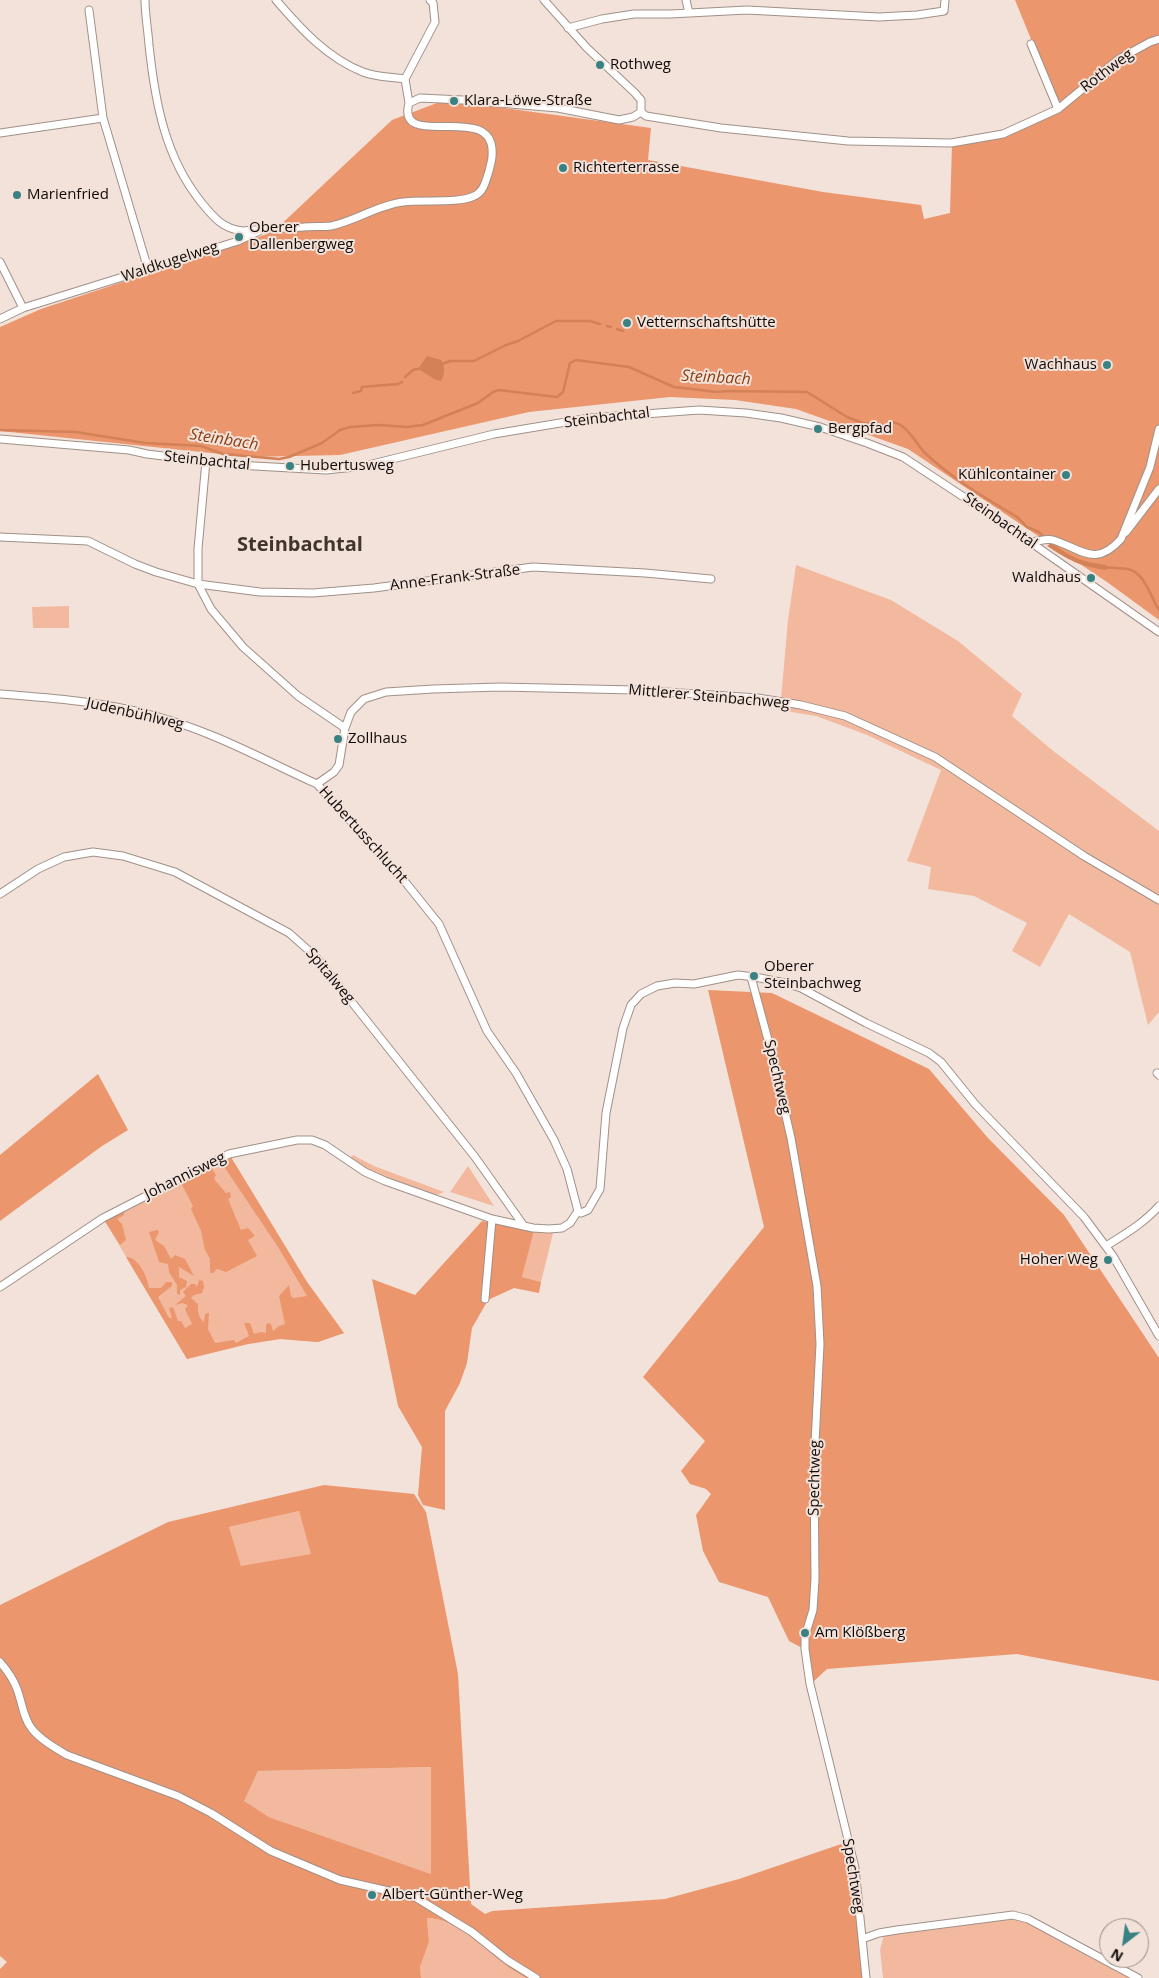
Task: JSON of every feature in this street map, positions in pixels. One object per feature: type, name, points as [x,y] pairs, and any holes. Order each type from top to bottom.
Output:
[{"type":"street","points":[[145,0],[156,99],[166,139],[177,167],[208,211],[223,225],[238,230],[264,229]]},
{"type":"street","points":[[276,0],[301,30],[332,54],[363,72],[405,79]]},
{"type":"street","points":[[430,0],[433,3],[435,22],[405,79],[409,103],[420,98],[463,100],[558,108],[618,120],[633,117],[641,112],[641,100],[635,93],[610,71],[544,0]]},
{"type":"street","points":[[686,0],[689,13]]},
{"type":"street","points":[[568,28],[602,19],[634,14],[747,10],[870,16],[918,15],[944,11],[945,0]]},
{"type":"street","points":[[89,10],[104,118],[148,269]]},
{"type":"street","name":"Rothweg","points":[[641,112],[646,116],[721,128],[848,141],[951,143],[1003,134],[1058,109],[1119,59],[1150,42],[1159,40]]},
{"type":"street","points":[[1031,44],[1058,109]]},
{"type":"street","name":"Waldkugelweg","points":[[0,319],[23,308],[238,241],[264,229],[331,226],[401,202],[449,200],[475,196],[486,184],[492,157],[491,143],[485,133],[473,128],[458,126],[424,127],[415,125],[409,118],[407,110],[409,103]]},
{"type":"street","points":[[0,133],[104,118]]},
{"type":"street","points":[[0,262],[23,308]]},
{"type":"street","name":"Steinbachtal","points":[[0,439],[129,450],[147,454],[268,468],[326,470],[364,466],[494,434],[590,418],[699,410],[746,413],[781,418],[820,427],[867,442],[903,457],[988,512],[1159,632]]},
{"type":"street","points":[[1121,539],[1135,500],[1150,467],[1159,429]]},
{"type":"street","points":[[206,461],[198,549],[198,584],[211,609],[243,647],[298,696],[345,728]]},
{"type":"street","points":[[1029,542],[1051,540],[1082,553],[1099,555],[1115,546],[1159,490]]},
{"type":"street","points":[[0,538],[88,541],[135,564],[198,584]]},
{"type":"street","name":"Anne-Frank-Straße","points":[[198,584],[260,592],[313,593],[374,588],[534,568],[645,573],[712,579]]},
{"type":"street","name":"Mittlerer Steinbachweg","points":[[345,728],[351,712],[364,699],[386,692],[433,689],[500,687],[635,690],[758,698],[802,705],[845,716],[935,758],[1084,856],[1159,900]]},
{"type":"street","name":"Judenbühlweg","points":[[0,694],[75,700],[155,716],[215,736],[318,783]]},
{"type":"street","name":"Hubertusschlucht","points":[[345,728],[339,765],[334,772],[318,783],[406,883],[439,924],[487,1031],[516,1073],[554,1140],[567,1169],[578,1211]]},
{"type":"street","name":"Spitalweg","points":[[0,894],[38,868],[64,857],[93,852],[123,856],[175,872],[289,933],[316,957],[475,1157],[524,1226]]},
{"type":"street","points":[[578,1211],[581,1213],[588,1210],[600,1189],[606,1113],[623,1028],[631,1006],[642,994],[657,986],[675,982],[694,984],[729,976],[751,977],[801,988],[941,1062],[975,1104],[1084,1217],[1106,1246],[1159,1336]]},
{"type":"street","name":"Spechtweg","points":[[751,977],[792,1138],[816,1286],[820,1344],[814,1463],[815,1579],[813,1610],[805,1636],[805,1649],[810,1684],[854,1861],[866,1978]]},
{"type":"street","name":"Johannisweg","points":[[0,1287],[103,1218],[229,1154],[297,1140],[312,1140],[325,1145],[365,1172],[385,1181],[492,1220],[549,1229],[562,1228],[570,1223],[578,1211]]},
{"type":"street","points":[[1106,1246],[1132,1230],[1159,1206]]},
{"type":"street","points":[[485,1299],[492,1220]]},
{"type":"street","points":[[0,1662],[10,1674],[17,1689],[26,1720],[32,1730],[50,1745],[67,1755],[178,1796],[211,1813],[272,1851],[331,1876],[415,1897],[472,1932],[508,1960],[536,1978]]},
{"type":"street","points":[[862,1939],[879,1933],[897,1930],[1013,1915],[1028,1919],[1138,1978]]},
{"type":"shaded area","points":[[1015,0],[1159,0],[1159,620],[1107,582],[908,449],[796,409],[735,400],[670,397],[529,412],[340,455],[249,457],[0,431],[0,327],[41,309],[273,232],[392,120],[445,100],[651,128],[648,160],[823,192],[921,205],[924,219],[950,213],[952,144],[1004,135],[1060,110]]},
{"type":"shaded area","points":[[427,356],[441,360],[444,373],[441,381],[420,370],[420,366]]},
{"type":"shaded area","points":[[1052,543],[1077,558],[1106,565],[1107,570],[1082,565],[1069,559],[1047,546]]},
{"type":"shaded area","points":[[796,565],[891,600],[958,641],[1022,694],[1012,716],[1052,750],[1159,831],[1159,1012],[1148,1025],[1130,952],[1069,914],[1040,967],[1012,951],[1027,923],[974,896],[928,889],[931,867],[907,861],[941,770],[867,735],[816,716],[780,710],[788,620]]},
{"type":"shaded area","points":[[69,606],[69,628],[33,628],[32,607]]},
{"type":"shaded area","points":[[708,990],[772,993],[929,1069],[988,1138],[1064,1215],[1159,1358],[1159,1681],[1017,1654],[827,1669],[813,1682],[808,1651],[789,1641],[768,1597],[719,1582],[703,1551],[696,1515],[711,1494],[706,1489],[690,1484],[681,1471],[705,1441],[643,1377],[764,1227]]},
{"type":"shaded area","points":[[98,1074],[128,1130],[102,1146],[0,1221],[0,1155]]},
{"type":"shaded area","points":[[229,1154],[307,1282],[344,1333],[318,1342],[280,1339],[248,1344],[187,1359],[103,1218]]},
{"type":"shaded area","points":[[229,1154],[307,1282],[344,1333],[318,1342],[280,1339],[248,1344],[187,1359],[126,1257],[135,1260],[138,1264],[147,1279],[149,1288],[161,1288],[166,1282],[172,1282],[172,1286],[158,1297],[169,1318],[172,1318],[169,1308],[173,1307],[178,1321],[181,1321],[185,1328],[192,1324],[185,1309],[188,1305],[182,1303],[175,1305],[186,1296],[183,1292],[191,1284],[195,1284],[197,1287],[199,1280],[203,1281],[202,1293],[191,1298],[198,1304],[199,1316],[204,1322],[205,1314],[209,1313],[208,1329],[215,1343],[234,1340],[236,1343],[249,1336],[244,1323],[250,1323],[254,1334],[266,1333],[266,1325],[268,1323],[271,1324],[273,1331],[285,1324],[279,1296],[289,1285],[293,1298],[307,1296],[278,1247],[219,1159]]},
{"type":"shaded area","points":[[353,1155],[374,1166],[444,1192],[432,1197],[385,1181],[349,1160]]},
{"type":"shaded area","points":[[209,1164],[216,1175],[214,1179],[226,1193],[230,1192],[231,1197],[228,1199],[241,1230],[248,1228],[255,1236],[248,1240],[257,1256],[226,1272],[217,1269],[210,1273],[210,1259],[205,1250],[201,1231],[191,1209],[193,1206],[179,1179]]},
{"type":"shaded area","points":[[468,1166],[494,1206],[450,1192]]},
{"type":"shaded area","points":[[124,1207],[124,1215],[117,1219],[122,1224],[126,1240],[120,1245],[103,1218]]},
{"type":"shaded area","points":[[482,1221],[534,1231],[522,1277],[541,1282],[539,1293],[514,1288],[488,1300],[472,1328],[467,1363],[460,1383],[445,1411],[445,1510],[423,1505],[418,1495],[422,1447],[398,1406],[372,1279],[415,1295]]},
{"type":"shaded area","points":[[157,1230],[159,1232],[155,1240],[164,1246],[171,1259],[175,1255],[185,1259],[194,1276],[179,1267],[179,1277],[187,1281],[186,1287],[180,1290],[180,1295],[177,1294],[177,1285],[169,1272],[168,1264],[159,1262],[149,1232]]},
{"type":"shaded area","points":[[534,1231],[553,1233],[541,1282],[522,1277]]},
{"type":"shaded area","points":[[324,1485],[414,1494],[426,1512],[458,1674],[471,1904],[485,1914],[492,1911],[665,1899],[739,1879],[847,1842],[864,1978],[526,1978],[506,1965],[468,1934],[438,1919],[427,1918],[429,1942],[420,1967],[421,1978],[0,1978],[0,1969],[7,1962],[0,1956],[0,1605],[168,1522]],"holes":[[[299,1511],[311,1554],[241,1566],[229,1527]],[[431,1767],[431,1874],[269,1817],[244,1801],[258,1771]]]},
{"type":"shaded area","points":[[299,1511],[312,1554],[241,1567],[229,1527]]},
{"type":"shaded area","points":[[431,1767],[431,1874],[269,1817],[243,1801],[258,1771]]},
{"type":"shaded area","points":[[427,1918],[438,1919],[468,1934],[506,1965],[526,1978],[421,1978],[420,1967],[429,1942]]},
{"type":"shaded area","points":[[993,1919],[1017,1920],[1034,1925],[1099,1961],[1099,1968],[1112,1968],[1130,1978],[883,1978],[880,1950],[884,1934]]},
{"type":"waterway","points":[[442,364],[450,361],[474,361],[556,321],[590,321],[600,324]]},
{"type":"waterway","points":[[607,326],[611,327]]},
{"type":"waterway","points":[[617,329],[623,331]]},
{"type":"waterway","name":"Steinbach","points":[[0,430],[76,432],[145,443],[201,446],[223,454],[279,459],[289,457],[322,443],[340,430],[350,427],[379,425],[407,427],[423,425],[478,403],[499,390],[557,397],[563,392],[570,363],[576,360],[629,367],[674,387],[717,392],[807,392],[847,417],[863,423],[886,426],[890,422],[896,423],[910,433],[924,452],[945,470],[1017,517],[1027,527],[1039,532],[1051,545]]},
{"type":"waterway","points":[[405,377],[413,370],[422,368]]},
{"type":"waterway","points":[[353,393],[361,391],[362,387],[402,382]]},
{"type":"waterway","name":"Steinbach","points":[[1103,567],[1134,571],[1143,580],[1159,610]]},
{"type":"place","name":"Rothweg","points":[[600,65]]},
{"type":"place","name":"Klara-Löwe-Straße","points":[[454,101]]},
{"type":"place","name":"Richterterrasse","points":[[563,168]]},
{"type":"place","name":"Marienfried","points":[[17,195]]},
{"type":"place","name":"Oberer Dallenbergweg","points":[[239,237]]},
{"type":"place","name":"Vetternschaftshütte","points":[[627,323]]},
{"type":"place","name":"Wachhaus","points":[[1107,365]]},
{"type":"place","name":"Bergpfad","points":[[818,429]]},
{"type":"place","name":"Hubertusweg","points":[[290,466]]},
{"type":"place","name":"Kühlcontainer","points":[[1066,475]]},
{"type":"place","name":"Waldhaus","points":[[1091,578]]},
{"type":"place","name":"Zollhaus","points":[[338,739]]},
{"type":"place","name":"Oberer Steinbachweg","points":[[754,976]]},
{"type":"place","name":"Hoher Weg","points":[[1108,1260]]},
{"type":"place","name":"Am Klößberg","points":[[805,1633]]},
{"type":"place","name":"Albert-Günther-Weg","points":[[372,1895]]},
{"type":"district","name":"Steinbachtal","points":[[300,545]]}]
